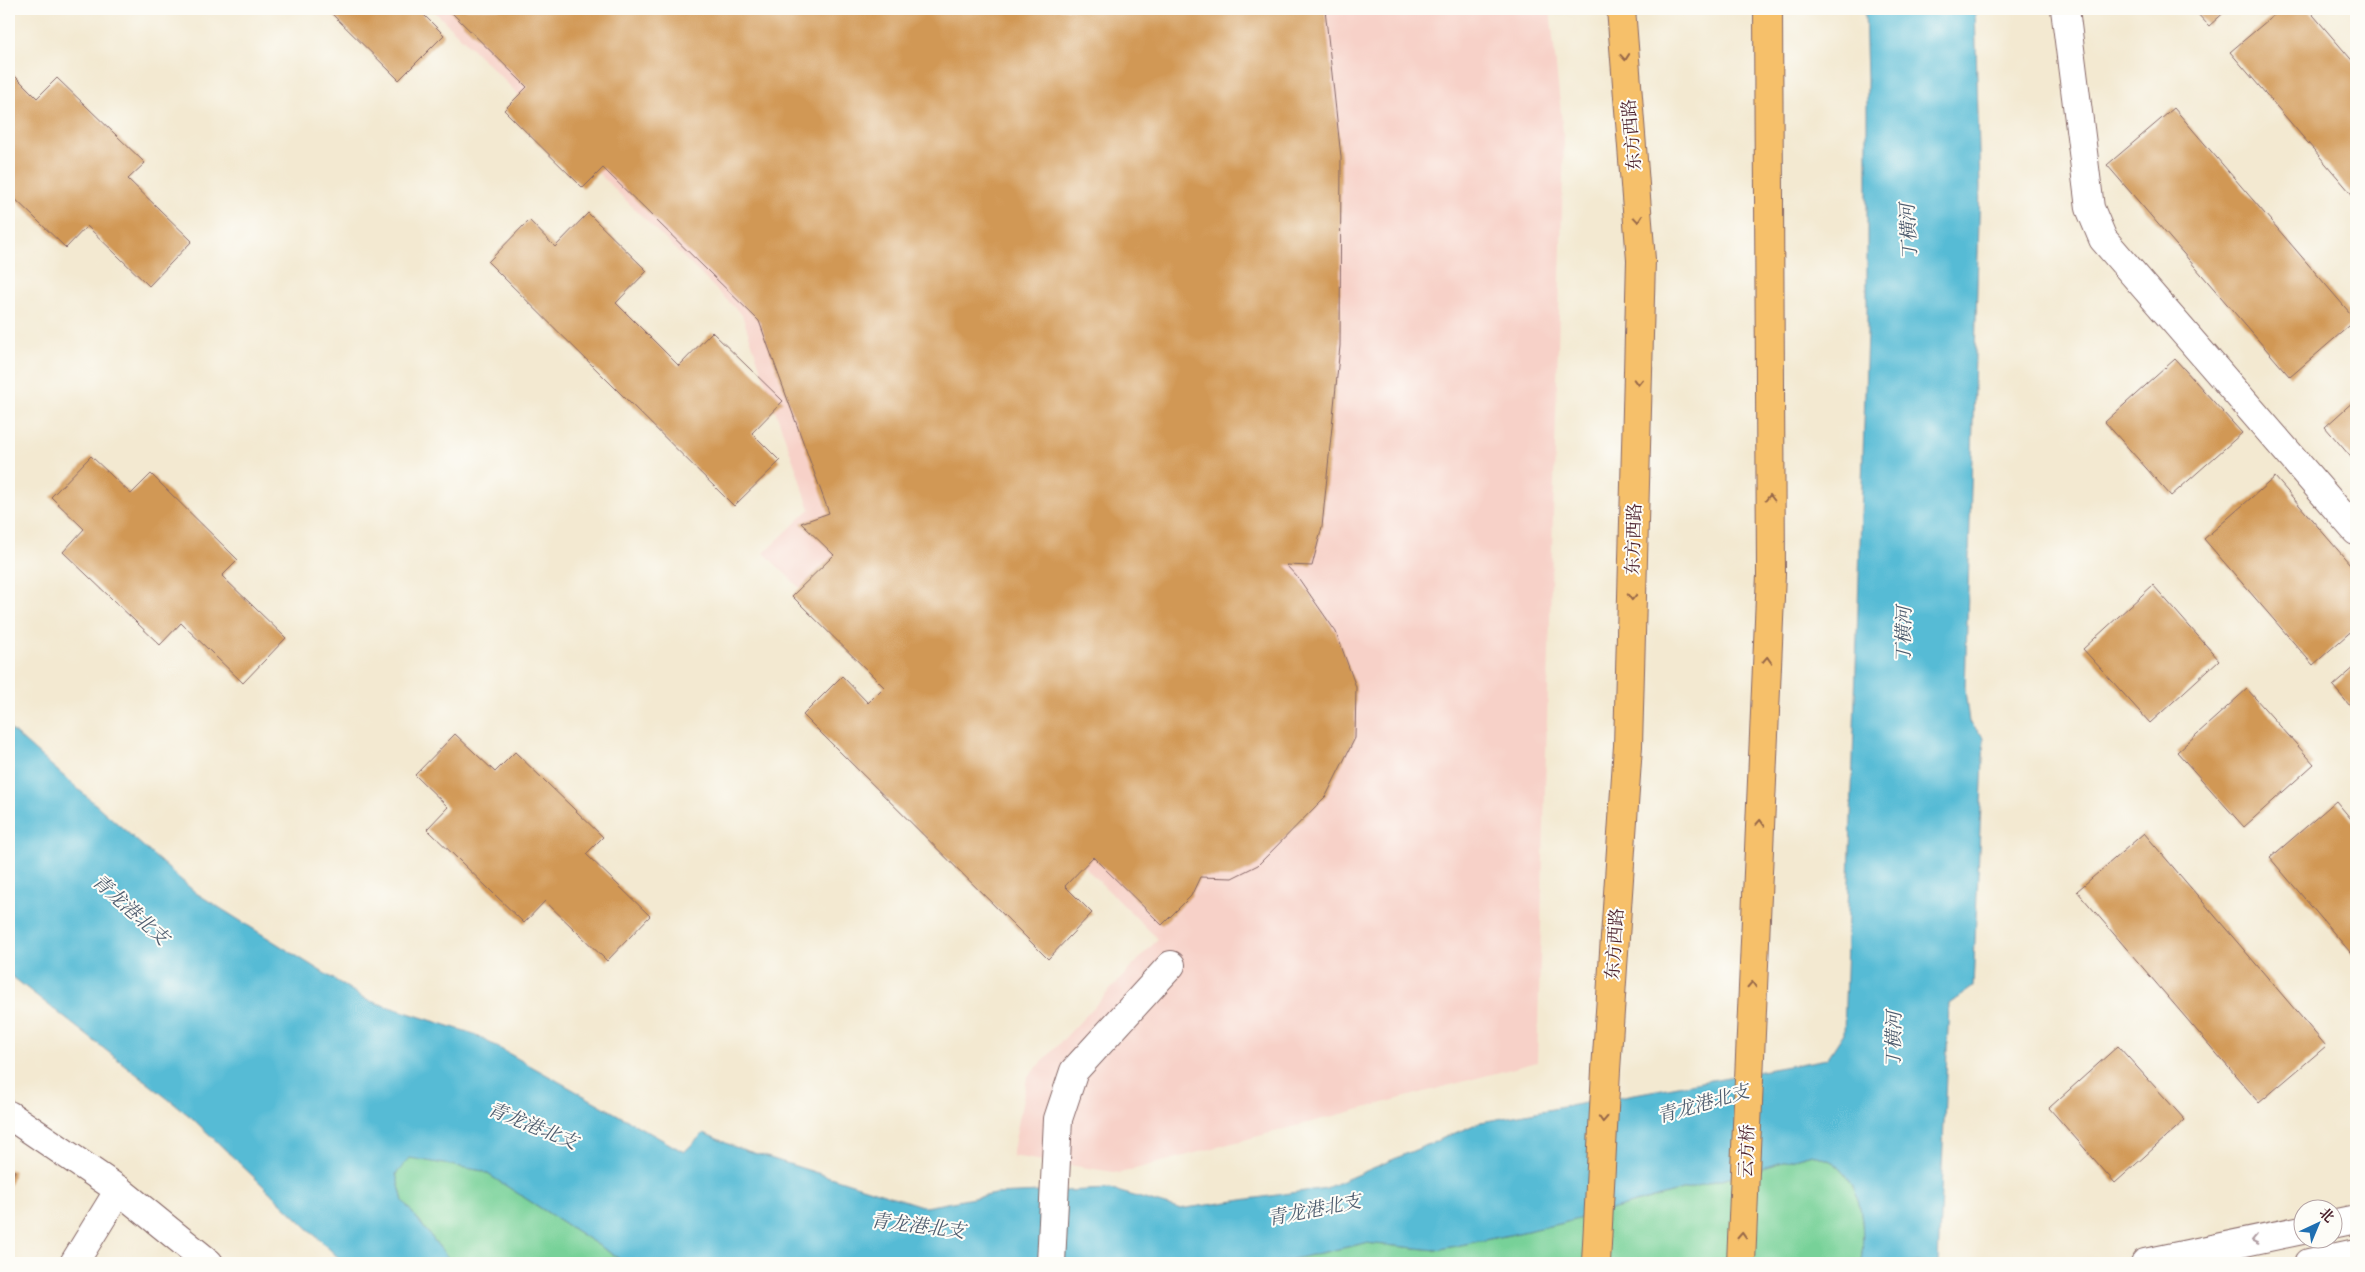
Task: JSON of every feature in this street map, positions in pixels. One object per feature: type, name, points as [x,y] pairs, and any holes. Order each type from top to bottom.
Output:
[{"type":"main road","name":"东方西路","points":[[1596,1263],[1606,1070],[1628,746],[1641,260],[1621,9]]},
{"type":"main road","name":"云方桥","points":[[1741,1263],[1771,574],[1768,9]]},
{"type":"street","points":[[2065,9],[2090,208],[2103,238],[2356,532]]},
{"type":"street","points":[[1052,1263],[1058,1119],[1074,1071],[1171,965]]},
{"type":"street","points":[[9,1115],[119,1190],[209,1263]]},
{"type":"street","points":[[74,1263],[119,1190]]},
{"type":"street","points":[[2342,1222],[2356,1219]]},
{"type":"street","points":[[2145,1263],[2292,1232]]},
{"type":"street","points":[[2309,1263],[2356,1253]]},
{"type":"shaded area","points":[[432,9],[1550,9],[1564,142],[1537,1062],[1120,1173],[1012,1156],[1027,1078],[1158,939],[764,553],[810,509],[742,315]]},
{"type":"green space","points":[[1812,1154],[1834,1163],[1844,1173],[1857,1196],[1863,1236],[1861,1263],[1276,1263],[1365,1243],[1436,1250],[1563,1223]]},
{"type":"green space","points":[[410,1157],[483,1171],[626,1263],[452,1263],[403,1201],[396,1174]]},
{"type":"water","points":[[1865,9],[1975,9],[1980,187],[1965,690],[1969,722],[1984,737],[1973,987],[1949,1004],[1938,1263],[1861,1263],[1863,1236],[1857,1196],[1844,1173],[1834,1163],[1812,1154],[1563,1223],[1436,1250],[1365,1243],[1276,1263],[626,1263],[483,1171],[410,1158],[396,1174],[403,1201],[452,1263],[344,1263],[191,1117],[9,974],[9,728],[196,893],[367,1000],[474,1034],[684,1152],[704,1133],[735,1147],[925,1207],[995,1194],[1110,1189],[1179,1209],[1326,1188],[1481,1122],[1827,1059],[1844,1033],[1867,333],[1867,79]]},
{"type":"building","points":[[327,9],[418,9],[444,35],[399,80]]},
{"type":"building","points":[[448,9],[1325,9],[1341,157],[1340,346],[1322,527],[1312,566],[1286,565],[1299,579],[1336,632],[1356,687],[1355,738],[1326,796],[1258,865],[1232,878],[1200,877],[1191,896],[1162,925],[1093,857],[1065,886],[1092,913],[1048,959],[803,715],[842,676],[868,703],[884,687],[792,596],[834,555],[801,523],[829,513],[759,321],[603,168],[583,188],[504,110],[527,87]]},
{"type":"building","points":[[2193,9],[2228,9],[2209,26]]},
{"type":"building","points":[[2281,9],[2308,9],[2356,65],[2356,199],[2230,52]]},
{"type":"building","points":[[9,70],[37,98],[57,78],[145,163],[128,179],[192,241],[149,286],[87,226],[66,248],[9,193]]},
{"type":"building","points":[[2174,108],[2356,320],[2290,377],[2107,165]]},
{"type":"building","points":[[588,213],[647,271],[616,303],[679,366],[712,332],[783,401],[752,433],[780,461],[734,506],[488,262],[529,220],[555,247]]},
{"type":"building","points":[[2175,359],[2242,433],[2171,496],[2105,422]]},
{"type":"building","points":[[2356,399],[2356,463],[2325,427]]},
{"type":"building","points":[[91,456],[131,494],[151,474],[238,560],[222,576],[286,638],[243,683],[181,623],[160,645],[63,552],[84,529],[51,497]]},
{"type":"building","points":[[2275,477],[2356,571],[2356,627],[2313,665],[2204,539]]},
{"type":"building","points":[[2153,585],[2219,660],[2150,723],[2083,649]]},
{"type":"building","points":[[2356,666],[2356,713],[2333,686]]},
{"type":"building","points":[[2247,689],[2314,764],[2244,827],[2177,752]]},
{"type":"building","points":[[455,734],[495,772],[515,752],[603,837],[586,854],[650,916],[607,961],[545,901],[524,923],[427,829],[448,807],[415,775]]},
{"type":"building","points":[[2336,801],[2356,825],[2356,959],[2270,858]]},
{"type":"building","points":[[2144,833],[2326,1046],[2259,1103],[2077,891]]},
{"type":"building","points":[[2118,1046],[2185,1120],[2115,1183],[2049,1108]]},
{"type":"building","points":[[9,1169],[15,1171],[9,1187]]},
{"type":"water label","name":"丁横河","points":[[1908,232]]},
{"type":"water label","name":"丁横河","points":[[1903,635]]},
{"type":"water label","name":"青龙港北支","points":[[131,909]]},
{"type":"water label","name":"丁横河","points":[[1893,1040]]},
{"type":"water label","name":"青龙港北支","points":[[1703,1103]]},
{"type":"water label","name":"青龙港北支","points":[[533,1125]]},
{"type":"water label","name":"青龙港北支","points":[[1314,1209]]},
{"type":"water label","name":"青龙港北支","points":[[918,1225]]}]
